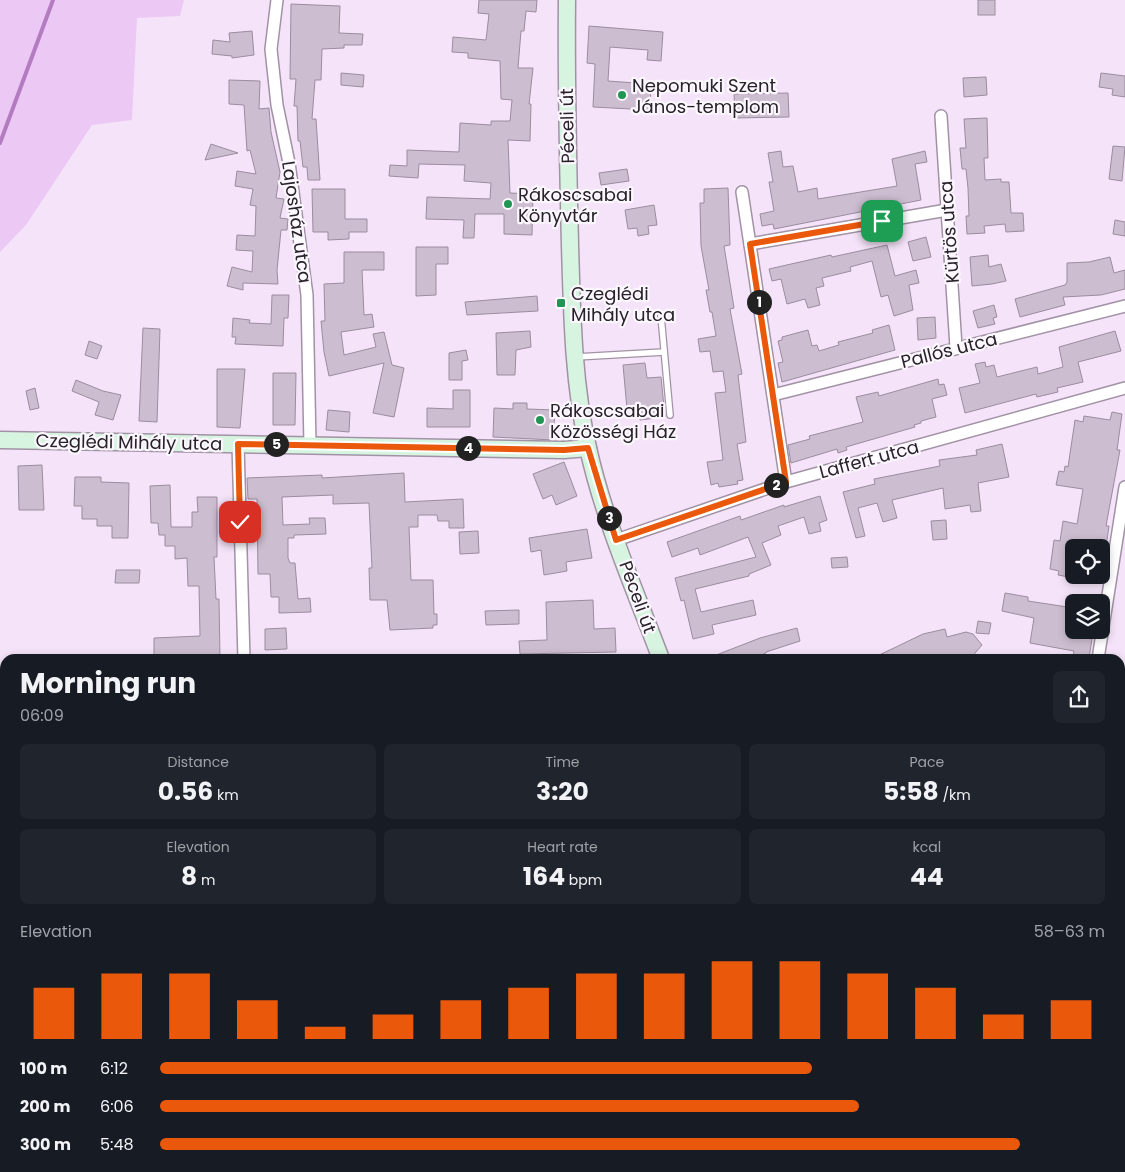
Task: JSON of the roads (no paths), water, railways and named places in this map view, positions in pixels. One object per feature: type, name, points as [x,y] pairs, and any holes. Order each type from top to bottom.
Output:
[{"type":"main road","name":"Péceli út","points":[[567,0],[566,89],[576,358],[588,448],[616,540],[659,654]]},
{"type":"main road","name":"Czeglédi Mihály utca","points":[[2,440],[564,450],[588,448]]},
{"type":"street","name":"Lajosház utca","points":[[277,0],[271,49],[277,105],[289,163],[307,296],[310,445]]},
{"type":"street","name":"Kürtös utca","points":[[941,116],[956,348]]},
{"type":"street","points":[[742,192],[786,482]]},
{"type":"street","points":[[750,244],[947,210]]},
{"type":"street","name":"Pallós utca","points":[[773,395],[1125,306]]},
{"type":"street","name":"Laffert utca","points":[[616,540],[786,482],[1125,388]]},
{"type":"street","points":[[238,444],[244,654]]},
{"type":"street","points":[[1099,654],[1125,487]]},
{"type":"lane","points":[[661,316],[670,415]]},
{"type":"lane","points":[[576,358],[664,352]]},
{"type":"waterway","points":[[0,143],[53,0]]},
{"type":"place","name":"Nepomuki Szent János-templom","points":[[622,95]]},
{"type":"place","name":"Rákoscsabai Könyvtár","points":[[508,204]]},
{"type":"place","name":"Czeglédi Mihály utca","points":[[561,303]]},
{"type":"place","name":"Rákoscsabai Közösségi Ház","points":[[540,420]]}]
